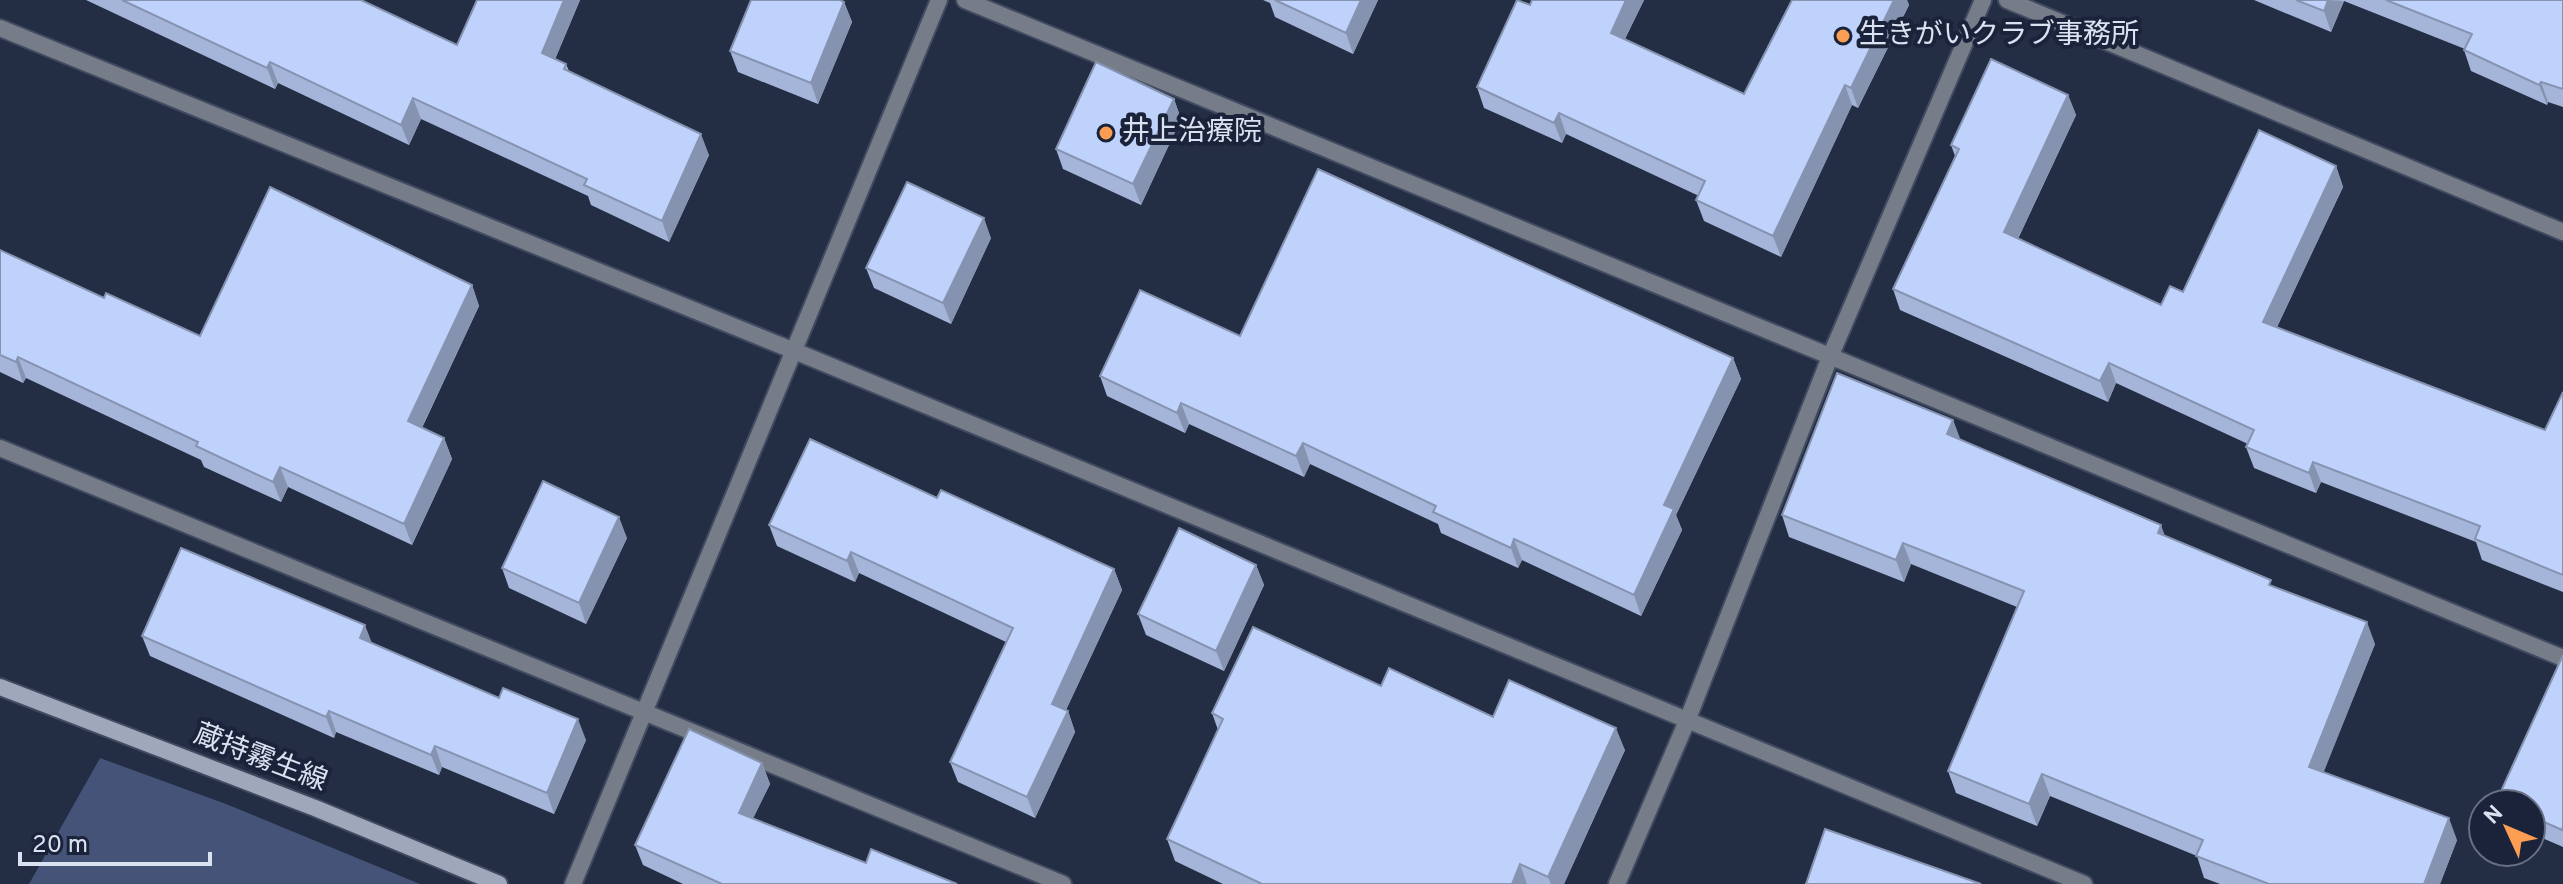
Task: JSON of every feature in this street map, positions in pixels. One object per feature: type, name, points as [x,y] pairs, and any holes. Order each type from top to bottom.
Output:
[{"type":"main road","name":"蔵持霧生線","points":[[0,687],[315,808],[499,884]]},
{"type":"street","points":[[573,884],[939,0]]},
{"type":"street","points":[[965,0],[2563,658]]},
{"type":"street","points":[[1617,884],[1687,721],[1830,357],[1983,0]]},
{"type":"street","points":[[2007,0],[2563,232]]},
{"type":"street","points":[[0,28],[792,350],[2084,884]]},
{"type":"street","points":[[0,448],[1063,884]]},
{"type":"shaded area","points":[[100,758],[226,804],[420,884],[29,884]]},
{"type":"building","points":[[122,0],[361,0],[457,45],[477,0],[564,0],[542,53],[566,64],[564,69],[701,134],[662,221],[584,185],[587,179],[413,98],[401,125],[270,62],[267,68]]},
{"type":"building","points":[[751,0],[844,2],[811,83],[730,51]]},
{"type":"building","points":[[1275,0],[1361,0],[1346,33]]},
{"type":"building","points":[[1517,0],[1530,5],[1532,0],[1626,0],[1611,33],[1744,94],[1792,0],[1894,0],[1851,88],[1845,85],[1773,236],[1696,200],[1705,181],[1559,113],[1554,123],[1477,87]]},
{"type":"building","points":[[2296,0],[2328,0],[2324,11]]},
{"type":"building","points":[[2386,0],[2563,0],[2563,89],[2541,82],[2539,85],[2464,50],[2472,34]]},
{"type":"building","points":[[1991,59],[2068,95],[2004,232],[2161,305],[2170,286],[2183,292],[2259,130],[2336,166],[2263,322],[2545,430],[2563,392],[2563,575],[2475,539],[2480,526],[2313,462],[2309,473],[2246,447],[2254,430],[2109,363],[2100,381],[1893,289],[1959,149],[1951,145]]},
{"type":"building","points":[[1096,62],[1174,99],[1133,184],[1056,149]]},
{"type":"building","points":[[1318,169],[1733,358],[1664,505],[1674,509],[1634,595],[1514,539],[1511,548],[1433,512],[1436,506],[1303,443],[1296,456],[1181,403],[1177,413],[1100,376],[1140,290],[1240,336]]},
{"type":"building","points":[[907,182],[984,218],[943,303],[866,268]]},
{"type":"building","points":[[270,187],[472,285],[408,421],[444,438],[404,524],[280,467],[273,482],[196,446],[198,442],[18,357],[16,362],[0,355],[0,250],[104,298],[106,293],[200,336]]},
{"type":"building","points":[[1837,373],[1953,420],[1947,434],[2161,525],[2158,533],[2271,580],[2269,585],[2367,622],[2309,767],[2449,818],[2424,884],[2269,884],[2196,856],[2203,840],[2042,774],[2029,804],[1948,771],[2024,591],[1903,543],[1896,560],[1782,515]]},
{"type":"building","points":[[810,439],[937,498],[941,490],[1114,569],[1052,704],[1068,711],[1027,797],[950,762],[1013,628],[851,552],[847,561],[769,525]]},
{"type":"building","points":[[543,481],[619,517],[579,603],[502,568]]},
{"type":"building","points":[[1179,528],[1256,565],[1216,651],[1138,614]]},
{"type":"building","points":[[181,548],[365,625],[360,638],[499,698],[503,688],[578,719],[547,793],[435,746],[431,755],[329,711],[326,717],[142,636]]},
{"type":"building","points":[[1253,627],[1381,686],[1389,668],[1493,717],[1509,680],[1616,728],[1548,877],[1520,864],[1512,884],[1262,884],[1167,839],[1223,719],[1212,713]]},
{"type":"building","points":[[2563,655],[2562,830],[2547,823],[2547,788],[2502,788]]},
{"type":"building","points":[[689,729],[762,763],[739,813],[866,863],[871,849],[957,884],[722,884],[635,845]]},
{"type":"building","points":[[1825,829],[1981,884],[1806,884]]},
{"type":"place","name":"生きがいクラブ事務所","points":[[1843,36]]},
{"type":"place","name":"井上治療院","points":[[1106,133]]}]
